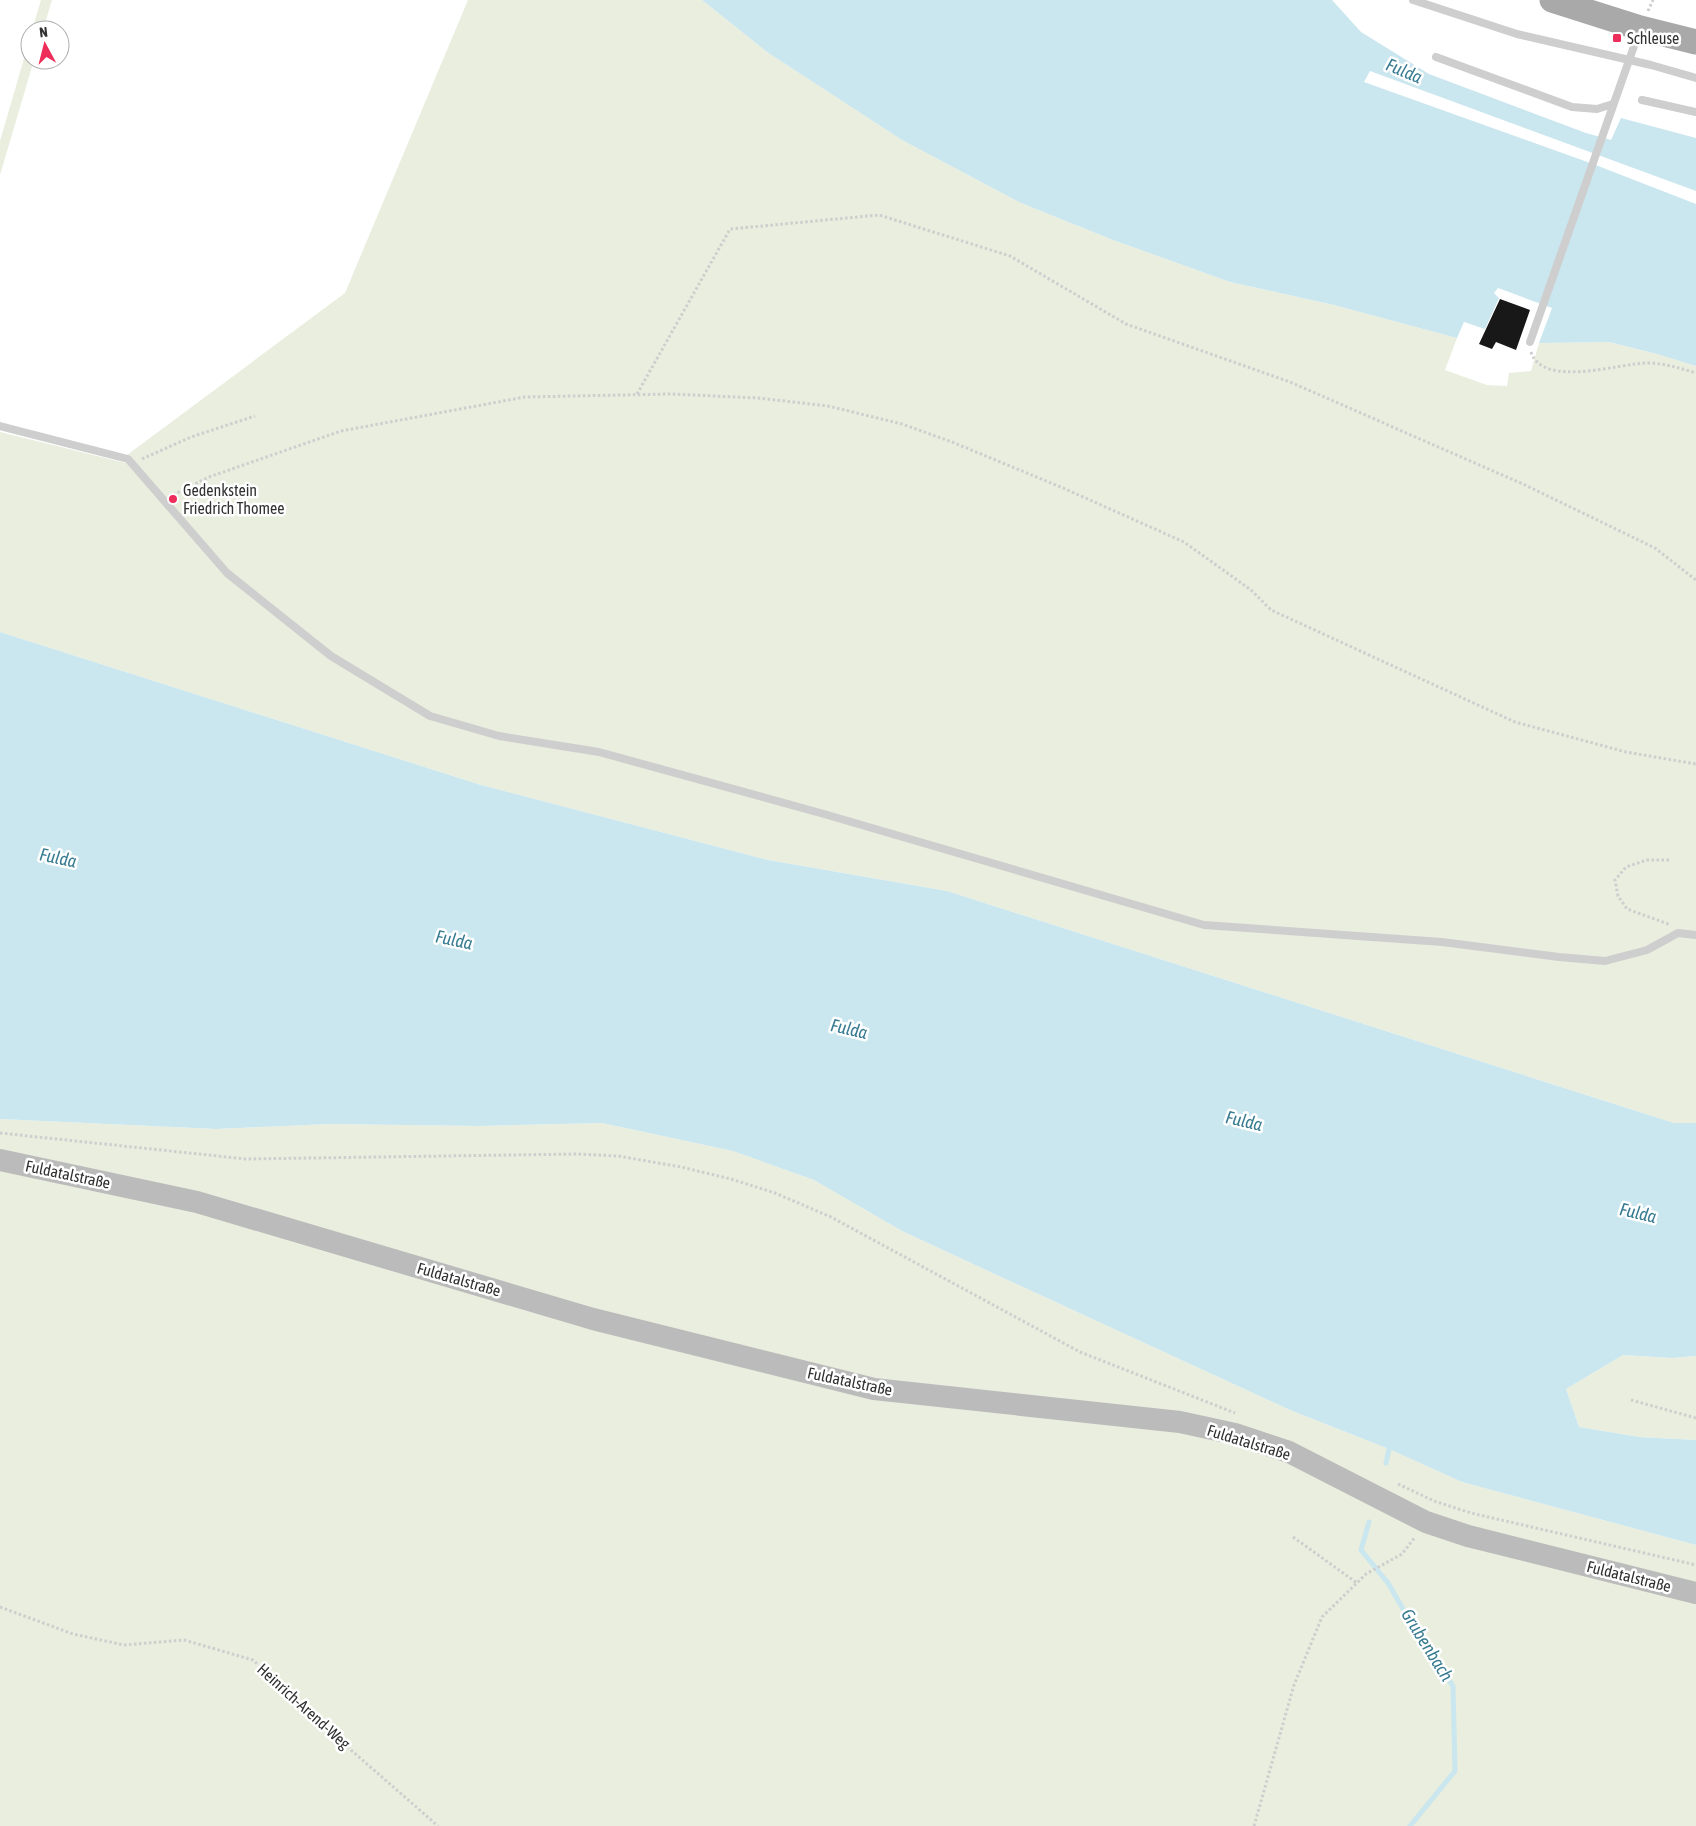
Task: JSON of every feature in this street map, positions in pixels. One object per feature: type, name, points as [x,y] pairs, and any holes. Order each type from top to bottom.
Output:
[{"type":"main road","points":[[1552,0],[1640,28],[1696,42]]},
{"type":"main road","name":"Fuldatalstraße","points":[[0,1160],[197,1202],[593,1319],[874,1389],[1180,1422],[1235,1434],[1289,1452],[1426,1522],[1468,1536],[1696,1593]]},
{"type":"lane","points":[[1413,0],[1517,34],[1630,60],[1696,78]]},
{"type":"lane","points":[[1530,342],[1640,28]]},
{"type":"lane","points":[[1436,57],[1572,107],[1597,109],[1613,104]]},
{"type":"lane","points":[[1642,100],[1696,112]]},
{"type":"lane","points":[[0,426],[128,459],[227,573],[331,656],[430,716],[491,734],[599,752],[824,814],[1204,925],[1442,942],[1605,961],[1647,950],[1678,933],[1696,935]]},
{"type":"path","points":[[637,394],[730,229],[879,215],[1010,256],[1126,324],[1290,382],[1525,485],[1655,548],[1696,580]]},
{"type":"path","points":[[1530,342],[1532,355],[1543,366],[1565,372],[1578,373],[1645,363],[1669,364],[1696,373]]},
{"type":"path","points":[[164,499],[209,477],[342,431],[525,397],[671,394],[758,398],[828,406],[902,424],[952,442],[1184,542],[1251,590],[1271,610],[1516,722],[1626,752],[1696,764]]},
{"type":"path","points":[[132,464],[191,437],[256,416]]},
{"type":"path","points":[[1669,860],[1647,860],[1626,868],[1615,880],[1618,896],[1627,909],[1670,924],[1678,933]]},
{"type":"path","points":[[0,1133],[246,1159],[618,1156],[731,1179],[775,1192],[831,1217],[1080,1352],[1243,1416]]},
{"type":"path","points":[[1631,1400],[1696,1418]]},
{"type":"path","points":[[1390,1480],[1434,1501],[1471,1513],[1696,1565]]},
{"type":"path","points":[[1254,1826],[1294,1685],[1322,1617],[1366,1574],[1402,1554],[1426,1522]]},
{"type":"path","points":[[1292,1537],[1357,1583]]},
{"type":"path","name":"Heinrich-Arend-Weg","points":[[0,1607],[73,1634],[124,1644],[184,1640],[254,1660],[304,1709],[438,1826]]},
{"type":"shaded area","points":[[41,0],[52,0],[46,20],[35,20]]},
{"type":"shaded area","points":[[468,0],[702,0],[767,52],[902,140],[1021,203],[1113,240],[1230,282],[1334,305],[1457,338],[1445,370],[1487,385],[1507,386],[1509,373],[1531,371],[1539,343],[1609,342],[1696,366],[1696,1123],[1674,1123],[947,891],[768,860],[481,785],[0,632],[0,432],[130,464],[127,455],[345,293]]},
{"type":"shaded area","points":[[21,70],[31,70],[0,175],[0,141]]},
{"type":"shaded area","points":[[0,1119],[216,1129],[330,1124],[479,1126],[602,1123],[733,1151],[814,1180],[902,1231],[1290,1410],[1389,1449],[1462,1482],[1696,1545],[1696,1826],[0,1826]]},
{"type":"shaded area","points":[[1623,1355],[1672,1358],[1696,1356],[1696,1440],[1639,1437],[1579,1427],[1566,1389]]},
{"type":"water","name":"Fulda","points":[[702,0],[1332,0],[1361,32],[1429,74],[1586,133],[1611,140],[1621,118],[1696,138],[1696,191],[1370,71],[1364,82],[1593,164],[1696,204],[1696,366],[1609,342],[1539,343],[1552,308],[1498,288],[1494,293],[1499,298],[1485,329],[1464,322],[1457,338],[1334,305],[1230,282],[1113,240],[1021,203],[902,140],[767,52]]},
{"type":"water","name":"Fulda","points":[[0,632],[481,785],[768,860],[947,891],[1674,1123],[1696,1123],[1696,1356],[1672,1358],[1623,1355],[1566,1389],[1579,1427],[1639,1437],[1696,1440],[1696,1545],[1462,1482],[1389,1449],[1290,1410],[902,1231],[814,1180],[733,1151],[602,1123],[479,1126],[330,1124],[216,1129],[0,1119]]},
{"type":"building","points":[[1500,299],[1530,310],[1516,350],[1496,342],[1492,349],[1479,344]]},
{"type":"waterway","name":"Grubenbach","points":[[1386,1463],[1389,1449]]},
{"type":"waterway","name":"Grubenbach","points":[[1369,1522],[1361,1550],[1388,1583],[1410,1621],[1453,1686],[1455,1771],[1410,1826]]},
{"type":"place","name":"Schleuse","points":[[1617,38]]},
{"type":"place","name":"Gedenkstein Friedrich Thomee","points":[[173,499]]}]
